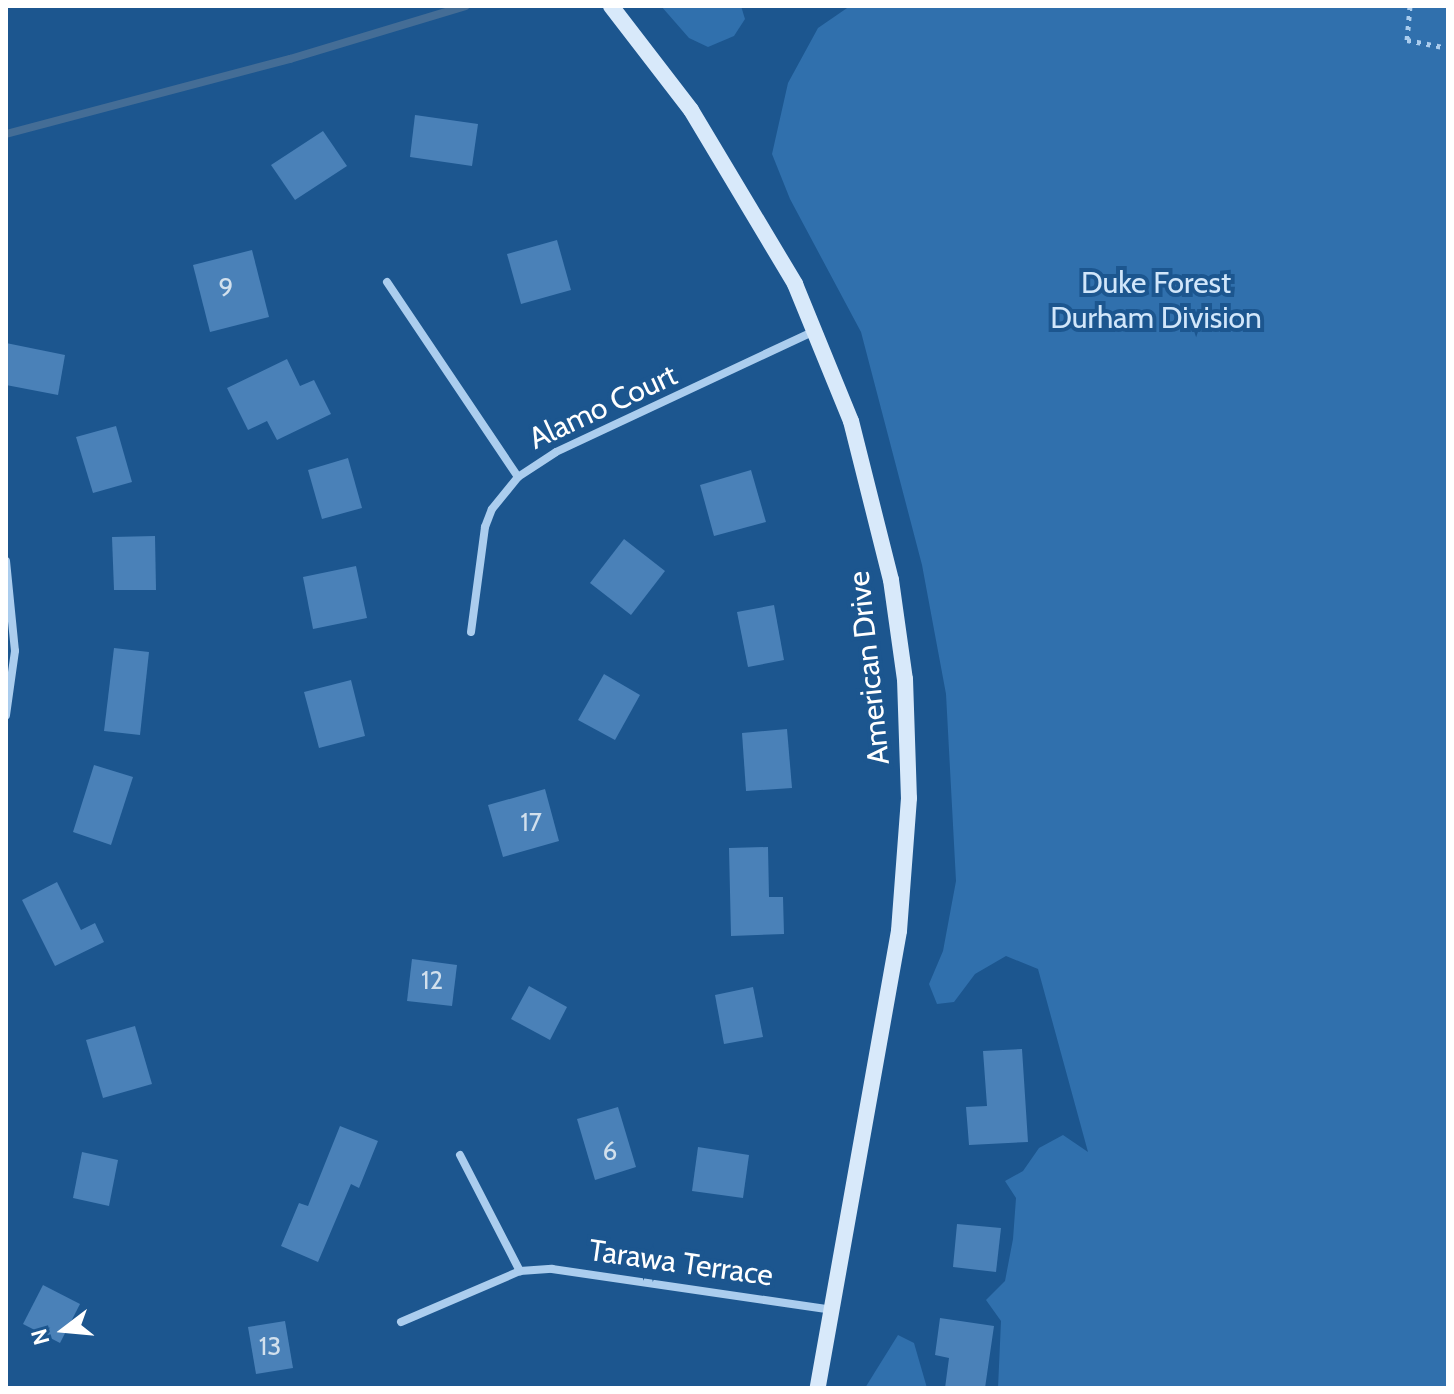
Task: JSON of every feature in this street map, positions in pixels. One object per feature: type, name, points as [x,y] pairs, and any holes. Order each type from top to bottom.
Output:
[{"type":"street","name":"American Drive","points":[[611,6],[725,163],[817,330],[851,421],[891,580],[905,679],[909,798],[899,931],[818,1388]]},
{"type":"street","points":[[387,282],[518,477]]},
{"type":"street","name":"Alamo Court","points":[[471,632],[485,527],[492,509],[518,477],[556,452],[817,330]]},
{"type":"street","points":[[6,561],[15,651],[6,715]]},
{"type":"street","points":[[460,1155],[520,1271]]},
{"type":"street","name":"Tarawa Terrace","points":[[401,1322],[520,1271],[595,1273],[834,1310]]},
{"type":"path","points":[[1410,6],[1407,40],[1448,48]]},
{"type":"green space","points":[[661,6],[741,6],[745,19],[734,36],[708,47],[689,38]]},
{"type":"green space","name":"Duke Forest Durham Division","points":[[850,6],[1448,6],[1448,1388],[998,1388],[1001,1321],[986,1300],[1005,1281],[1013,1239],[1016,1198],[1005,1181],[1023,1171],[1039,1148],[1063,1135],[1088,1152],[1038,969],[1006,956],[975,974],[954,1002],[937,1004],[929,984],[943,951],[956,881],[946,694],[922,565],[861,332],[790,199],[772,154],[788,83],[818,28]]},
{"type":"green space","points":[[898,1335],[914,1343],[927,1388],[865,1388]]},
{"type":"building","points":[[415,115],[478,124],[472,166],[410,157]]},
{"type":"building","points":[[323,131],[347,166],[295,200],[271,165]]},
{"type":"building","points":[[557,240],[571,290],[521,304],[507,254]]},
{"type":"building","points":[[252,250],[269,317],[210,332],[193,265]]},
{"type":"building","points":[[6,343],[65,355],[58,395],[6,385]]},
{"type":"building","points":[[287,359],[300,386],[314,380],[331,414],[277,440],[267,421],[248,430],[227,388]]},
{"type":"building","points":[[116,426],[132,482],[93,493],[76,437]]},
{"type":"building","points":[[348,458],[362,508],[322,519],[308,470]]},
{"type":"building","points":[[751,470],[766,522],[714,536],[700,485]]},
{"type":"building","points":[[155,536],[156,590],[114,590],[112,537]]},
{"type":"building","points":[[624,539],[665,571],[631,615],[590,583]]},
{"type":"building","points":[[356,566],[367,618],[313,629],[303,577]]},
{"type":"building","points":[[774,605],[784,660],[748,667],[737,612]]},
{"type":"building","points":[[114,648],[149,652],[140,735],[104,731]]},
{"type":"building","points":[[604,674],[640,695],[615,740],[578,720]]},
{"type":"building","points":[[351,680],[365,736],[319,748],[304,692]]},
{"type":"building","points":[[787,729],[792,788],[746,791],[742,733]]},
{"type":"building","points":[[94,765],[133,777],[111,845],[73,832]]},
{"type":"building","points":[[545,789],[559,841],[503,857],[488,805]]},
{"type":"building","points":[[768,847],[769,897],[783,897],[784,934],[731,936],[729,848]]},
{"type":"building","points":[[57,882],[81,930],[95,923],[104,942],[55,966],[22,900]]},
{"type":"building","points":[[412,959],[457,965],[452,1006],[407,1001]]},
{"type":"building","points":[[529,986],[567,1007],[550,1040],[511,1019]]},
{"type":"building","points":[[753,987],[763,1037],[724,1044],[715,995]]},
{"type":"building","points":[[135,1026],[152,1084],[103,1098],[86,1040]]},
{"type":"building","points":[[1022,1049],[1028,1142],[969,1145],[966,1107],[987,1106],[983,1051]]},
{"type":"building","points":[[618,1107],[636,1167],[595,1180],[577,1119]]},
{"type":"building","points":[[340,1126],[378,1141],[359,1188],[351,1184],[318,1262],[281,1246],[299,1203],[308,1206]]},
{"type":"building","points":[[698,1147],[749,1155],[743,1198],[692,1191]]},
{"type":"building","points":[[82,1152],[118,1160],[109,1206],[73,1198]]},
{"type":"building","points":[[957,1224],[1001,1228],[996,1272],[953,1267]]},
{"type":"building","points":[[43,1285],[80,1304],[60,1343],[23,1324]]},
{"type":"building","points":[[940,1318],[994,1326],[985,1388],[945,1388],[949,1358],[935,1355]]},
{"type":"building","points":[[285,1321],[293,1368],[256,1374],[248,1327]]},
{"type":"waterway","points":[[6,134],[290,59],[465,6]]}]
